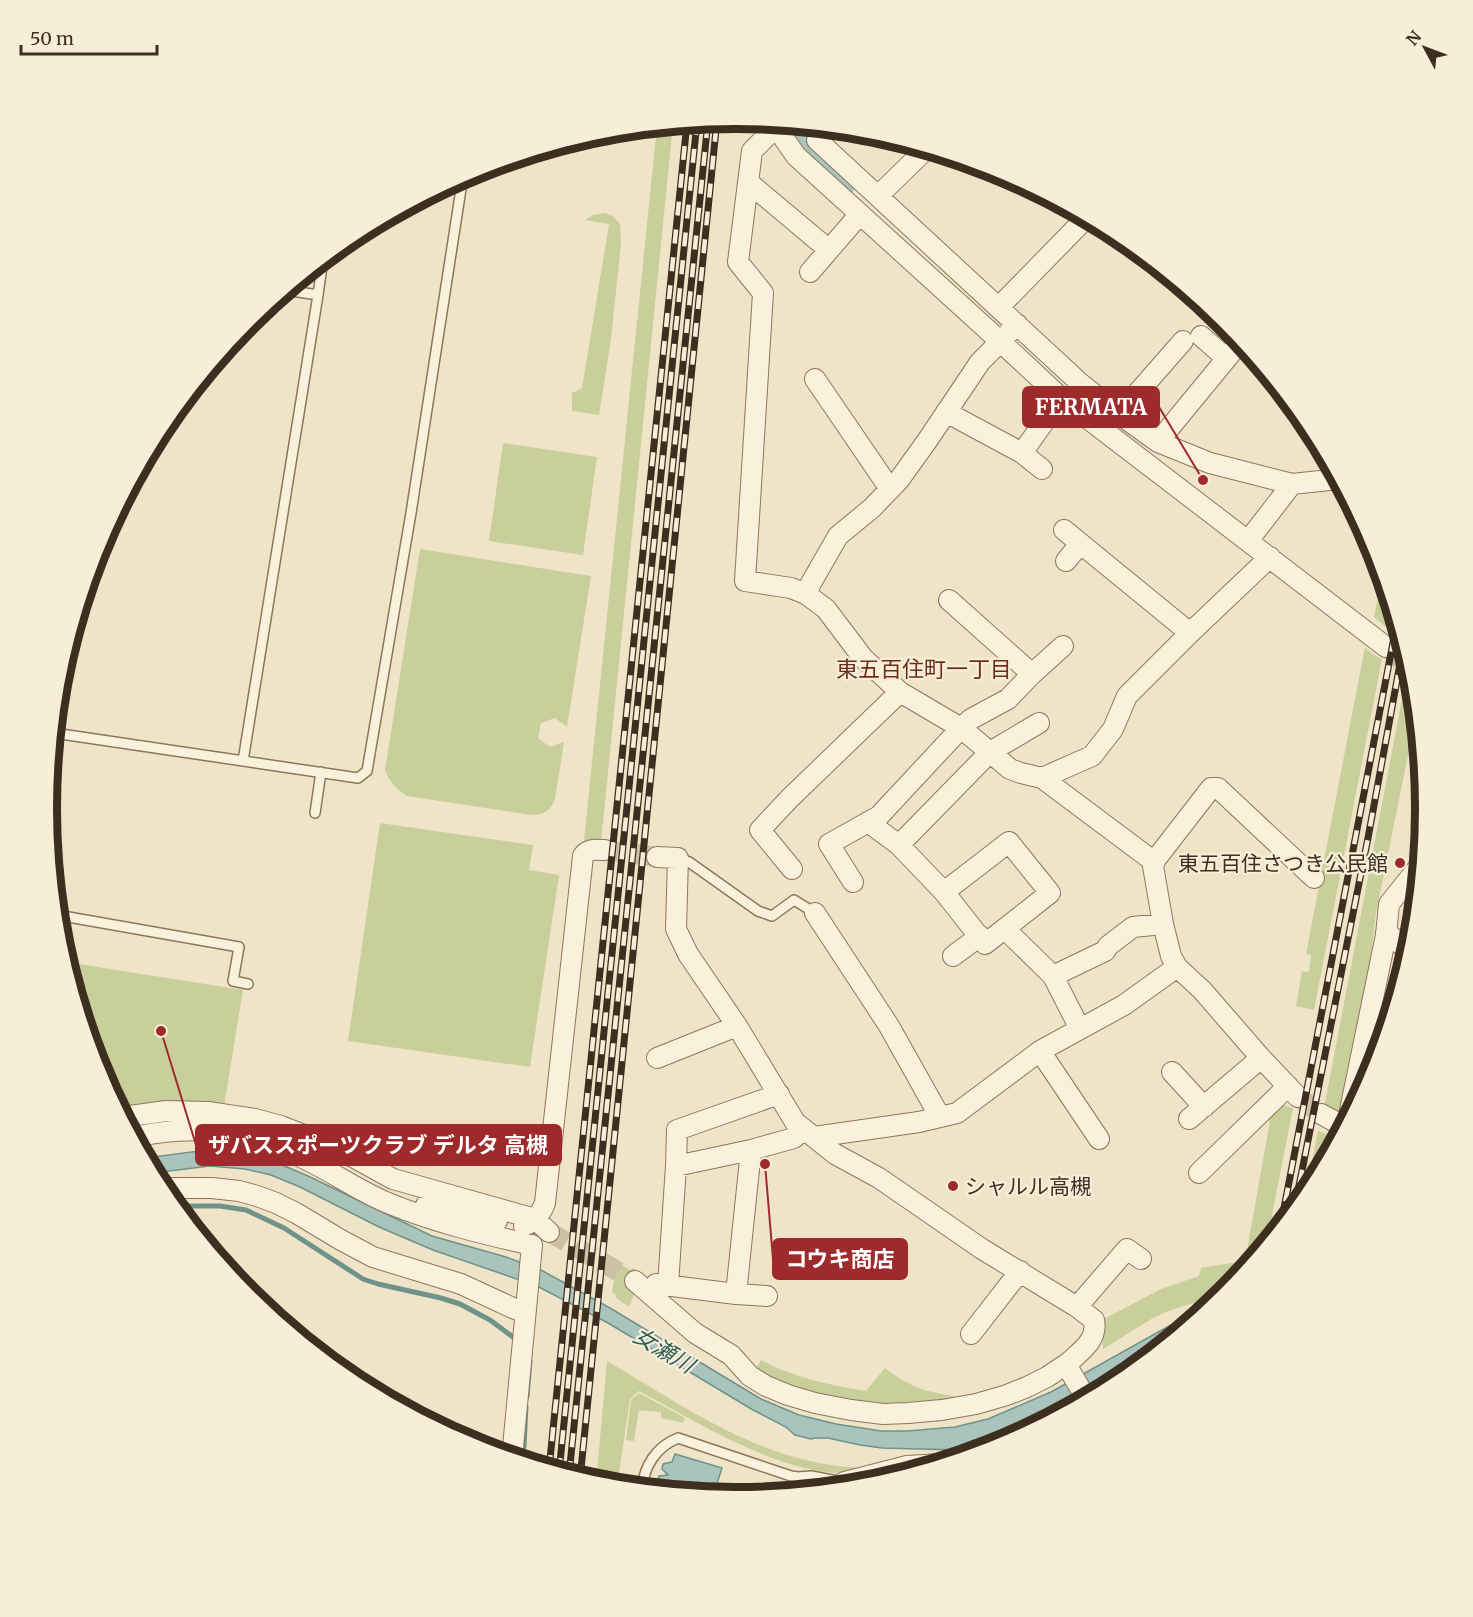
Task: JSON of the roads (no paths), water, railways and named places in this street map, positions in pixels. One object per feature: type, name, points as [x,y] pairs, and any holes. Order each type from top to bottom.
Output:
[{"type":"street","points":[[773,130],[752,150],[738,262],[763,293],[745,581],[791,588],[806,594],[826,609],[863,658],[900,692],[961,728],[1010,769],[1042,778],[1149,858],[1156,860]]},
{"type":"street","points":[[782,130],[808,144],[909,244],[994,336],[1061,398],[1140,442],[1210,463],[1292,483],[1331,480]]},
{"type":"street","points":[[808,144],[909,244],[1007,315],[1080,382],[1119,414],[1140,442],[1248,541],[1386,647]]},
{"type":"street","points":[[810,272],[921,155]]},
{"type":"street","points":[[748,183],[829,250]]},
{"type":"street","points":[[806,594],[838,536],[872,508],[899,480],[980,362],[1007,315],[1082,224]]},
{"type":"street","points":[[1119,414],[1192,339],[1226,358]]},
{"type":"street","points":[[1140,442],[1235,347]]},
{"type":"street","points":[[816,392],[890,489]]},
{"type":"street","points":[[1022,453],[1061,398]]},
{"type":"street","points":[[946,412],[1022,453],[1042,470]]},
{"type":"street","points":[[1248,541],[1292,483]]},
{"type":"street","points":[[1064,530],[1080,544],[1135,576],[1190,633]]},
{"type":"street","points":[[1066,561],[1080,544]]},
{"type":"street","points":[[1042,778],[1092,756],[1113,729],[1127,696],[1270,557]]},
{"type":"street","points":[[949,600],[978,614],[1032,674]]},
{"type":"street","points":[[854,882],[829,844],[879,816],[961,728],[971,719],[1008,699],[1063,646]]},
{"type":"street","points":[[792,869],[760,830],[900,692]]},
{"type":"street","points":[[899,845],[990,752],[1039,723]]},
{"type":"street","points":[[1199,1173],[1293,1092],[1202,990],[1177,967],[1171,956],[1163,924],[1153,866],[1211,788],[1218,788],[1314,878]]},
{"type":"street","points":[[868,822],[899,845],[944,892],[986,944],[1050,893],[1009,842],[944,892]]},
{"type":"street","points":[[384,1202],[418,1203],[528,1223],[540,1214],[545,1203],[583,856],[591,849],[604,850]]},
{"type":"street","points":[[657,857],[678,858],[676,930],[688,954],[737,1026],[795,1122],[835,1154],[879,1178],[946,1225],[1077,1307],[1094,1320],[1096,1329],[1069,1367],[1007,1395],[942,1410],[883,1414],[824,1405],[766,1386],[750,1376],[731,1355],[695,1332],[635,1281],[767,1296]]},
{"type":"street","points":[[1354,1092],[1386,932],[1389,904],[1413,875]]},
{"type":"street","points":[[815,913],[889,1026],[940,1117]]},
{"type":"street","points":[[1053,976],[1105,951],[1108,946],[1133,927],[1163,924]]},
{"type":"street","points":[[1005,929],[1053,976],[1080,1029]]},
{"type":"street","points":[[1386,932],[1402,945]]},
{"type":"street","points":[[954,956],[980,936]]},
{"type":"street","points":[[676,1166],[751,1150],[809,1133],[919,1122],[957,1113],[1040,1051],[1124,1005],[1177,967]]},
{"type":"street","points":[[657,1058],[737,1026]]},
{"type":"street","points":[[1365,1037],[1374,1044]]},
{"type":"street","points":[[1040,1051],[1099,1139]]},
{"type":"street","points":[[1172,1072],[1197,1113],[1261,1058]]},
{"type":"street","points":[[668,1285],[677,1130],[779,1094]]},
{"type":"street","points":[[131,1116],[166,1111],[208,1112],[255,1119],[281,1126],[355,1158],[393,1179],[528,1223]]},
{"type":"street","points":[[1320,1114],[1338,1123]]},
{"type":"street","points":[[141,1135],[212,1131],[270,1144],[309,1161],[384,1202],[417,1215],[532,1245],[513,1450]]},
{"type":"street","points":[[736,1294],[751,1150]]},
{"type":"street","points":[[173,1188],[212,1188],[257,1196],[296,1213],[373,1257],[461,1284],[515,1309]]},
{"type":"street","points":[[1077,1307],[1127,1250],[1141,1259]]},
{"type":"street","points":[[971,1334],[1020,1271]]},
{"type":"street","points":[[1069,1367],[1083,1393]]},
{"type":"lane","points":[[62,733],[358,778],[365,774],[369,768],[411,513],[461,188]]},
{"type":"lane","points":[[243,761],[322,270]]},
{"type":"lane","points":[[296,292],[318,295]]},
{"type":"lane","points":[[315,813],[321,772]]},
{"type":"lane","points":[[678,858],[689,862],[758,911],[772,916],[794,900],[815,913]]},
{"type":"lane","points":[[66,917],[238,947],[232,981],[248,984]]},
{"type":"lane","points":[[643,1481],[652,1457],[664,1446],[678,1438],[791,1476],[811,1476],[827,1482]]},
{"type":"water","name":"女瀬川","points":[[207,1150],[228,1151],[280,1164],[432,1236],[506,1257],[541,1270],[610,1308],[761,1399],[799,1415],[881,1431],[955,1427],[988,1419],[1051,1392],[1189,1315],[1150,1348],[1076,1397],[1037,1418],[966,1448],[958,1450],[882,1448],[828,1438],[811,1439],[795,1435],[786,1427],[753,1410],[608,1323],[537,1286],[433,1250],[379,1227],[271,1175],[245,1169],[210,1166],[163,1172],[154,1157]]},
{"type":"water","points":[[675,1454],[722,1468],[716,1488],[659,1483],[659,1476],[668,1475],[662,1469],[663,1464],[672,1462]]},
{"type":"waterway","points":[[791,131],[796,141],[839,183]]},
{"type":"waterway","points":[[186,1206],[220,1206],[246,1210],[284,1228],[363,1279],[460,1304],[490,1320],[517,1340]]},
{"type":"waterway","points":[[527,1397],[530,1361]]},
{"type":"waterway","points":[[520,1453],[524,1447],[526,1406]]},
{"type":"tunnel","points":[[1386,647],[1399,657]]},
{"type":"tunnel","points":[[605,850],[657,857]]},
{"type":"tunnel","points":[[1298,1097],[1321,1114]]},
{"type":"tunnel","points":[[549,1232],[635,1281]]},
{"type":"railway","points":[[581,1470],[716,129]]},
{"type":"railway","points":[[560,1465],[696,130]]},
{"type":"railway","points":[[570,1467],[707,130]]},
{"type":"railway","points":[[550,1462],[686,131]]},
{"type":"railway","points":[[1283,1211],[1394,637]]},
{"type":"railway","points":[[1298,1190],[1400,663]]},
{"type":"place","name":"FERMATA","points":[[1203,480]]},
{"type":"place","name":"東五百住さつき公民館","points":[[1400,863]]},
{"type":"place","name":"ザバススポーツクラブ デルタ 高槻","points":[[161,1031]]},
{"type":"place","name":"コウキ商店","points":[[765,1164]]},
{"type":"place","name":"シャルル高槻","points":[[953,1186]]},
{"type":"district","name":"東五百住町一丁目","points":[[924,669]]}]
